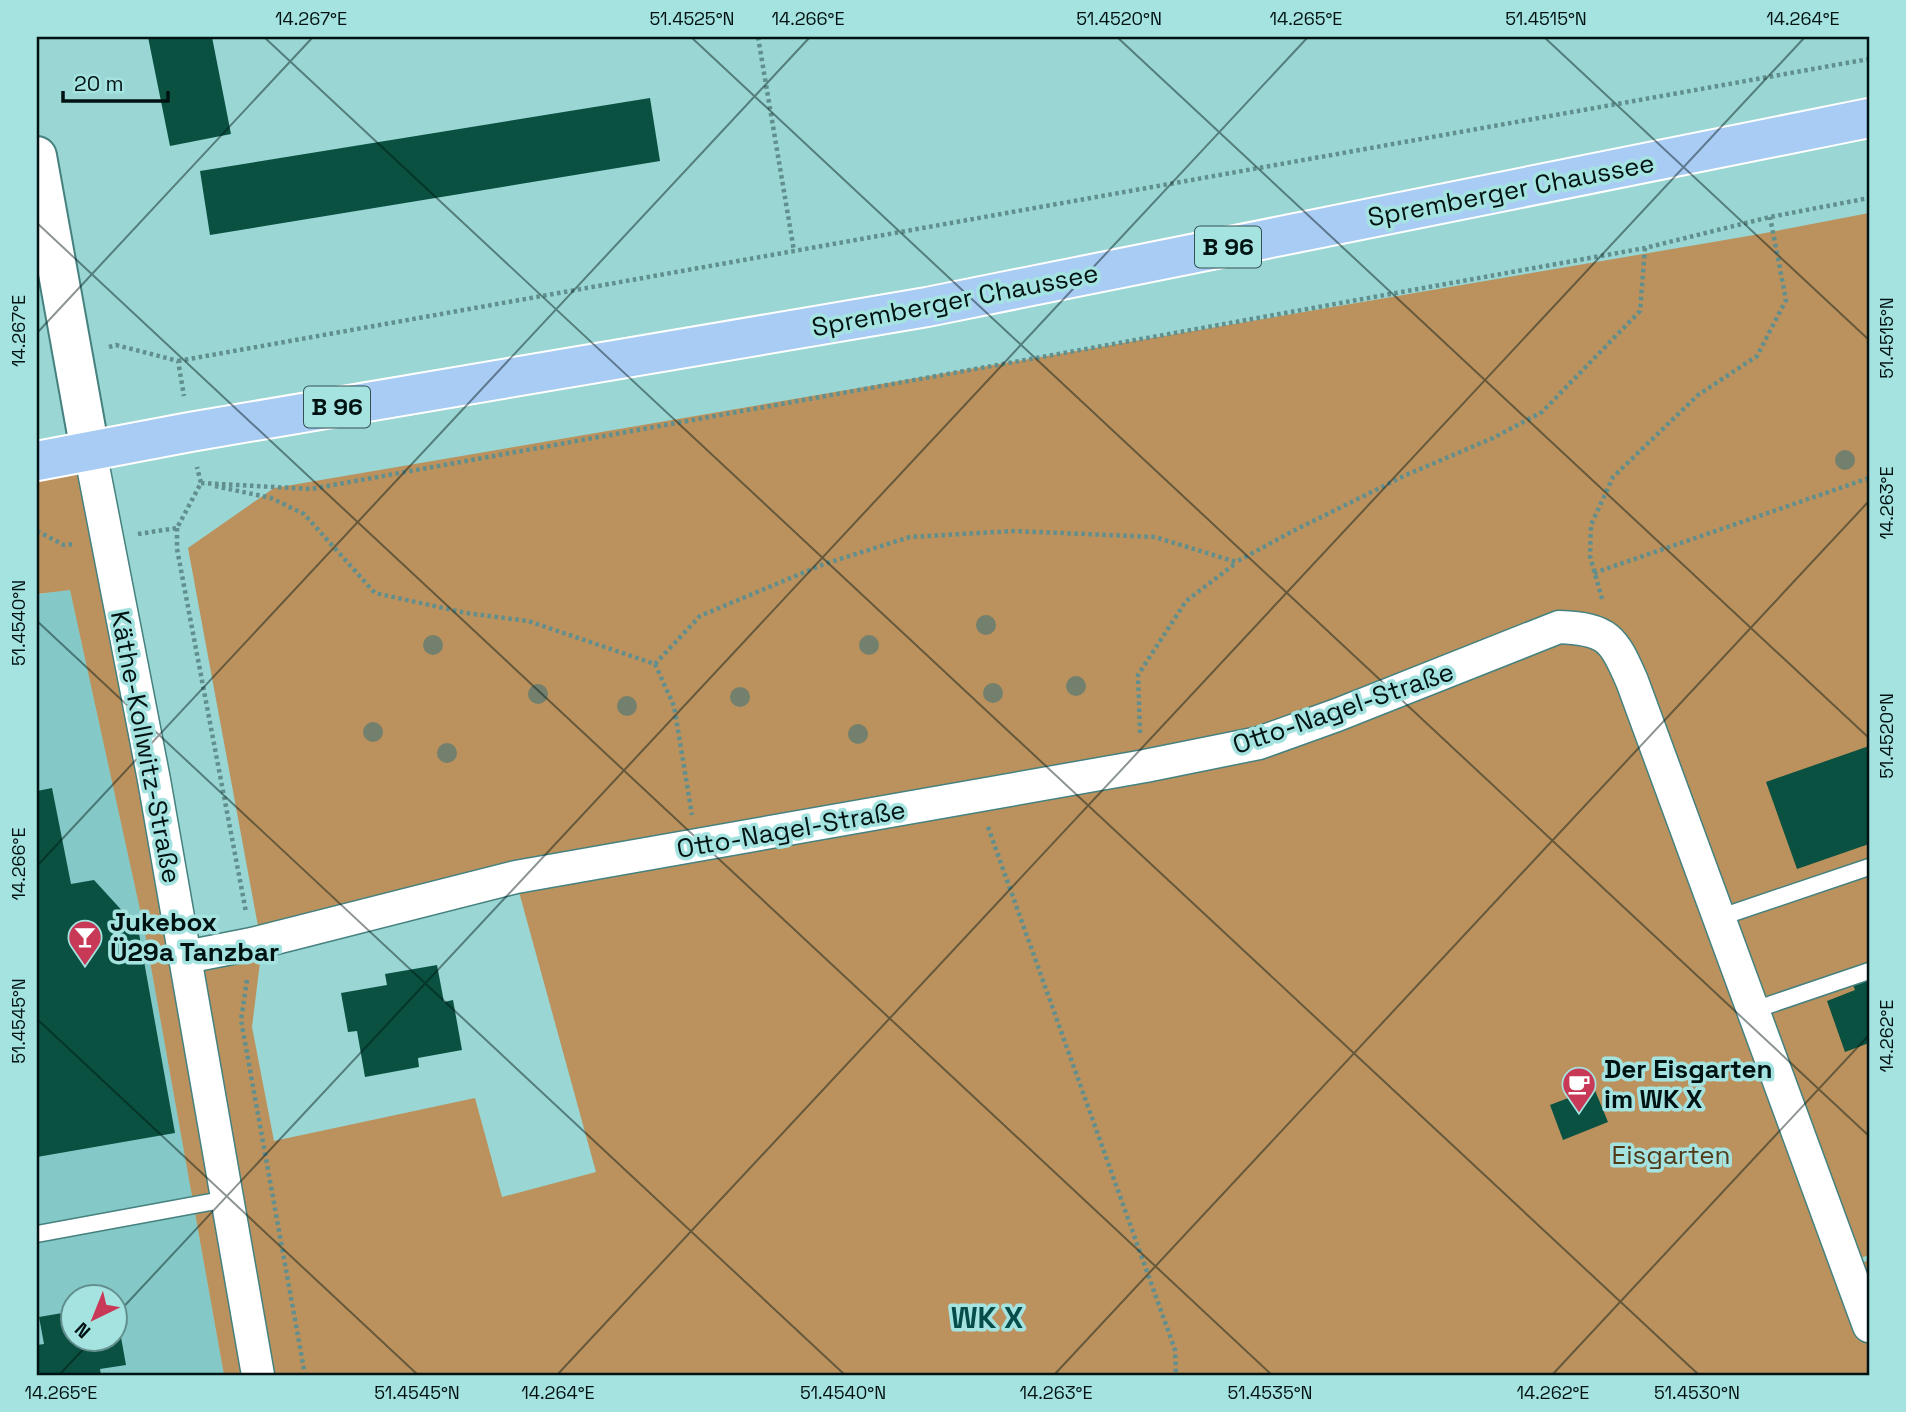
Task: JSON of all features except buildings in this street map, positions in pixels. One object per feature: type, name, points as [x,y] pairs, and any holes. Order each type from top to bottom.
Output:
[{"type":"main road","name":"Spremberger Chaussee","points":[[37,461],[190,432],[927,307],[1869,118]]},
{"type":"street","points":[[37,156],[90,451]]},
{"type":"street","name":"Käthe-Kollwitz-Straße","points":[[90,451],[186,957],[258,1375]]},
{"type":"street","name":"Otto-Nagel-Straße","points":[[186,957],[252,944],[516,877],[1145,766],[1259,743],[1559,627],[1579,628],[1603,634],[1617,647]]},
{"type":"street","points":[[1617,647],[1721,917],[1869,1326]]},
{"type":"lane","points":[[1721,917],[1869,867]]},
{"type":"lane","points":[[1754,1010],[1869,971]]},
{"type":"lane","points":[[37,1234],[227,1199]]},
{"type":"path","points":[[758,37],[794,251]]},
{"type":"path","points":[[73,354],[116,345],[178,361],[1869,59]]},
{"type":"path","points":[[201,483],[311,489],[1645,248],[1770,217],[1869,198]]},
{"type":"path","points":[[1617,647],[1590,556],[1591,525],[1613,477],[1698,395],[1757,356],[1786,300],[1770,217]]},
{"type":"path","points":[[1145,766],[1139,722],[1138,676],[1186,601],[1236,562],[1293,531],[1406,475],[1493,438],[1542,412],[1640,311],[1645,248]]},
{"type":"path","points":[[178,361],[201,483]]},
{"type":"path","points":[[1594,573],[1869,478]]},
{"type":"path","points":[[201,483],[271,498],[304,514],[375,593],[466,613],[528,621],[655,664],[674,706],[697,846]]},
{"type":"path","points":[[655,664],[700,616],[824,564],[909,537],[1014,531],[1155,537],[1236,562]]},
{"type":"path","points":[[977,796],[1175,1350],[1176,1375]]},
{"type":"shaded area","points":[[70,589],[144,928],[224,1375],[37,1375],[37,595]]},
{"type":"green space","points":[[1869,213],[1869,1255],[1849,1262],[1634,681],[1579,626],[1336,711],[260,937],[188,548],[274,488],[1760,234]]},
{"type":"green space","points":[[87,457],[256,1375],[224,1375],[144,928],[70,590],[37,594],[37,466]]},
{"type":"green space","name":"Eisgarten","points":[[1559,628],[1602,636],[1845,1269],[1869,1260],[1869,1375],[262,1375],[188,959],[262,946],[252,1027],[274,1141],[475,1098],[502,1197],[596,1172],[516,881],[1146,770]]},
{"type":"place","name":"Jukebox Ü29a Tanzbar","points":[[85,967]]},
{"type":"place","name":"Der Eisgarten im WK X","points":[[1579,1114]]},
{"type":"district","name":"WK X","points":[[987,1318]]}]
